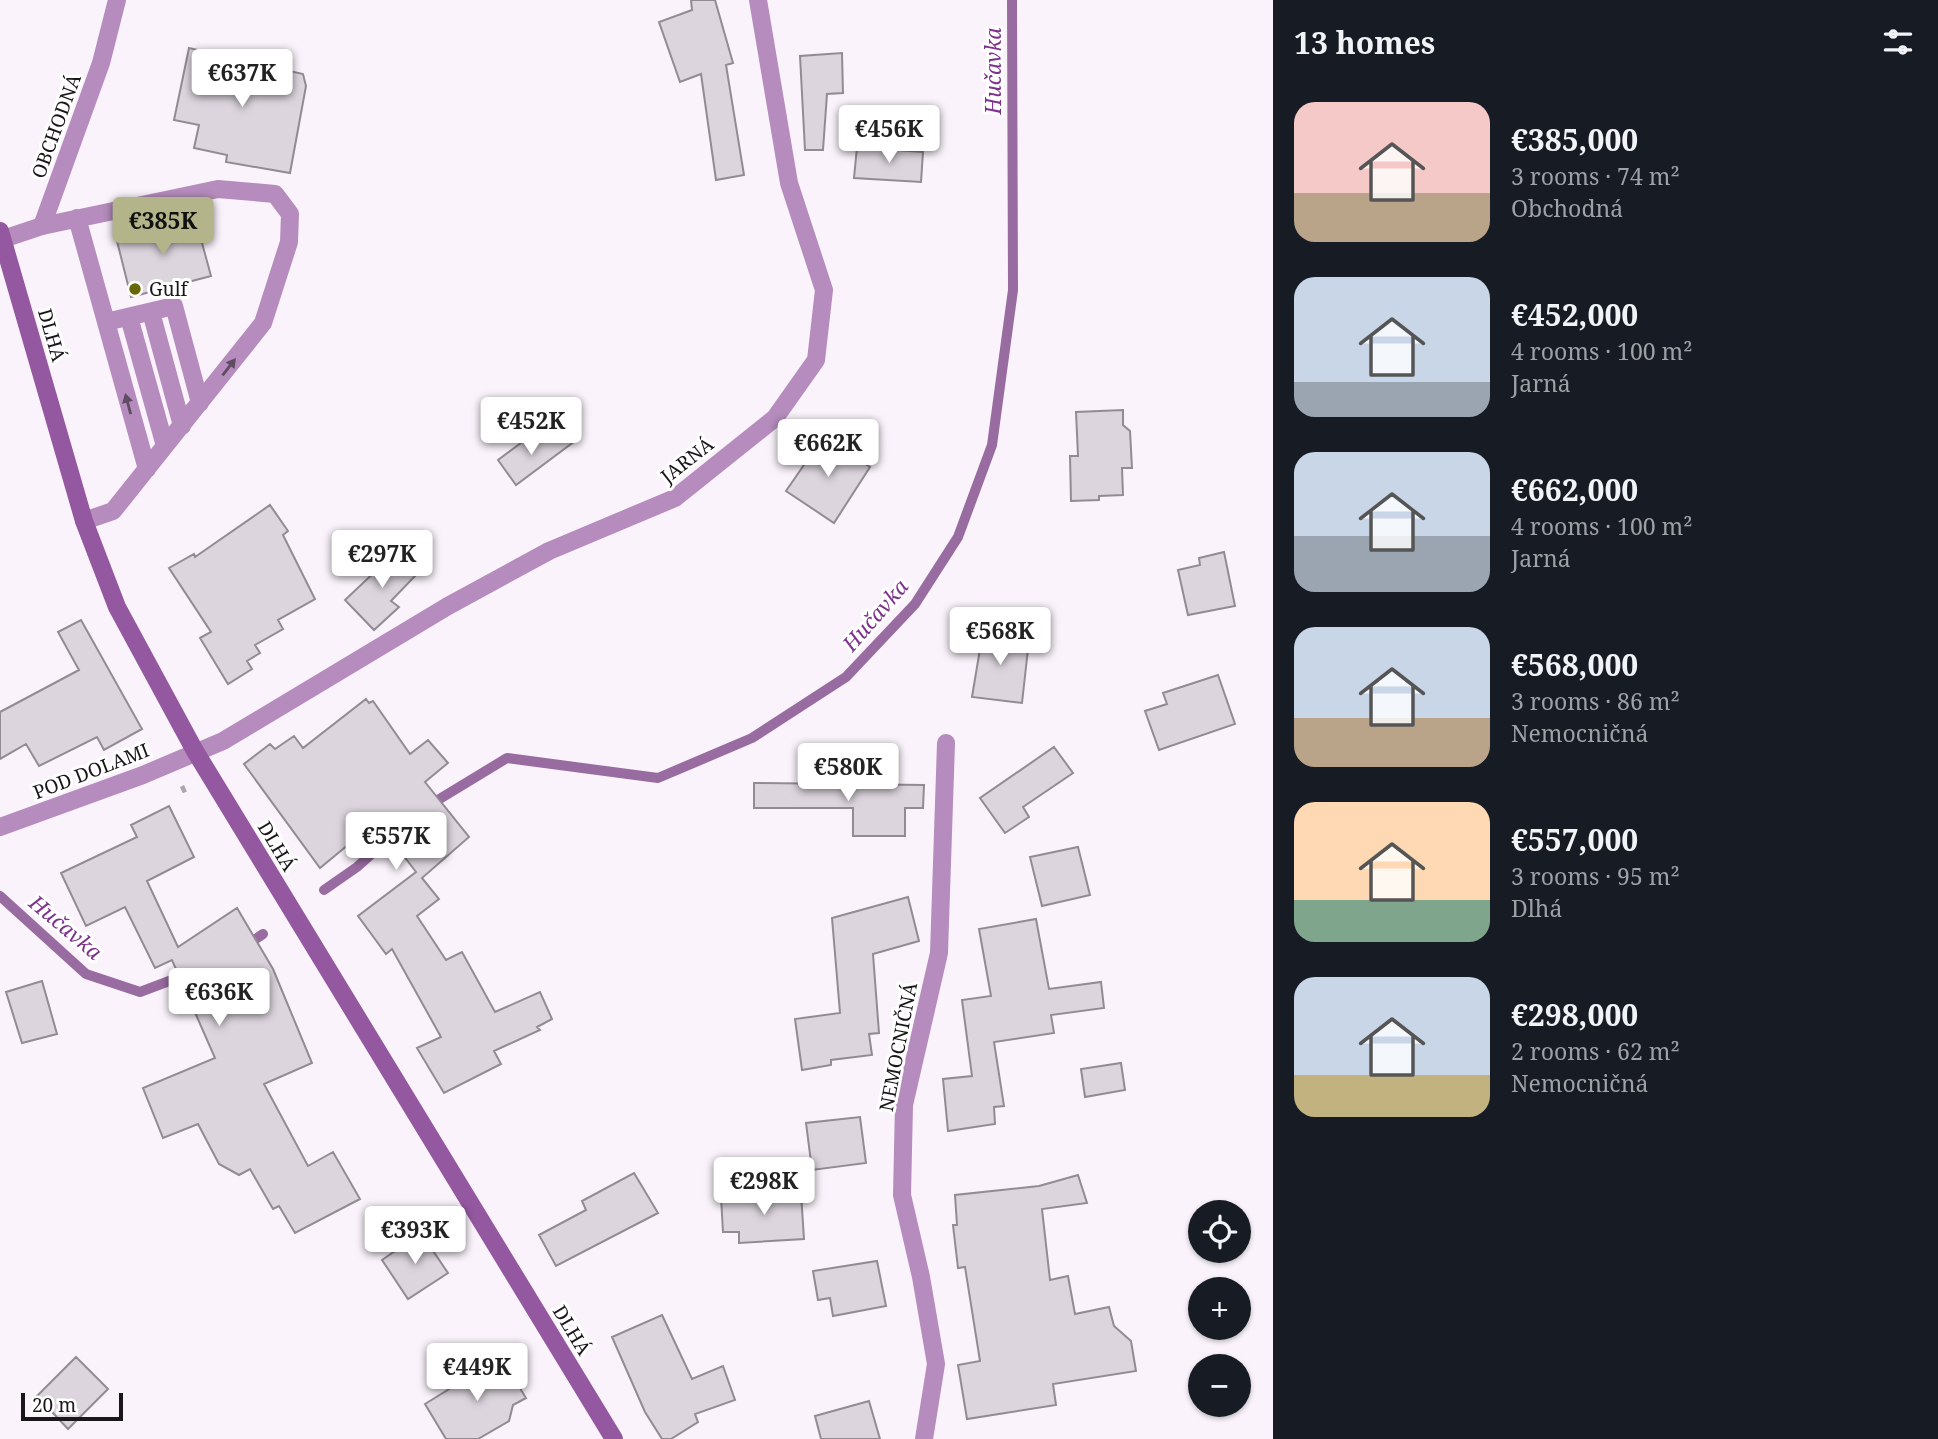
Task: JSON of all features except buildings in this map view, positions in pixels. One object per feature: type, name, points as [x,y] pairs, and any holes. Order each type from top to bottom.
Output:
[{"type":"street","name":"OBCHODNÁ","points":[[42,226],[101,63],[117,0]]},
{"type":"street","name":"JARNÁ","points":[[195,751],[223,741],[448,606],[549,551],[674,499],[775,418],[816,360],[824,290],[789,183],[758,0]]},
{"type":"street","points":[[1,235],[218,189],[275,194],[290,215],[289,242],[263,323],[113,511],[84,521]]},
{"type":"street","points":[[78,218],[147,470]]},
{"type":"street","name":"DLHÁ","points":[[1,235],[84,521],[117,607],[195,751],[614,1439]]},
{"type":"street","points":[[106,322],[174,306],[200,403]]},
{"type":"street","points":[[151,312],[182,426]]},
{"type":"street","points":[[129,317],[165,446]]},
{"type":"street","name":"NEMOCNIČNÁ","points":[[924,1439],[936,1364],[921,1277],[902,1195],[904,1105],[939,953],[946,743]]},
{"type":"street","name":"POD DOLAMI","points":[[0,827],[143,775],[195,751]]},
{"type":"waterway","name":"Hučavka","points":[[428,806],[507,758],[658,778],[752,738],[846,677],[915,604],[958,537],[992,445],[1013,290],[1012,0]]},
{"type":"waterway","name":"Hučavka","points":[[324,890],[357,867],[399,829]]},
{"type":"waterway","name":"Hučavka","points":[[0,896],[86,974],[140,992],[193,972]]},
{"type":"waterway","name":"Hučavka","points":[[245,946],[263,934]]},
{"type":"place","name":"Gulf","points":[[135,289]]}]
